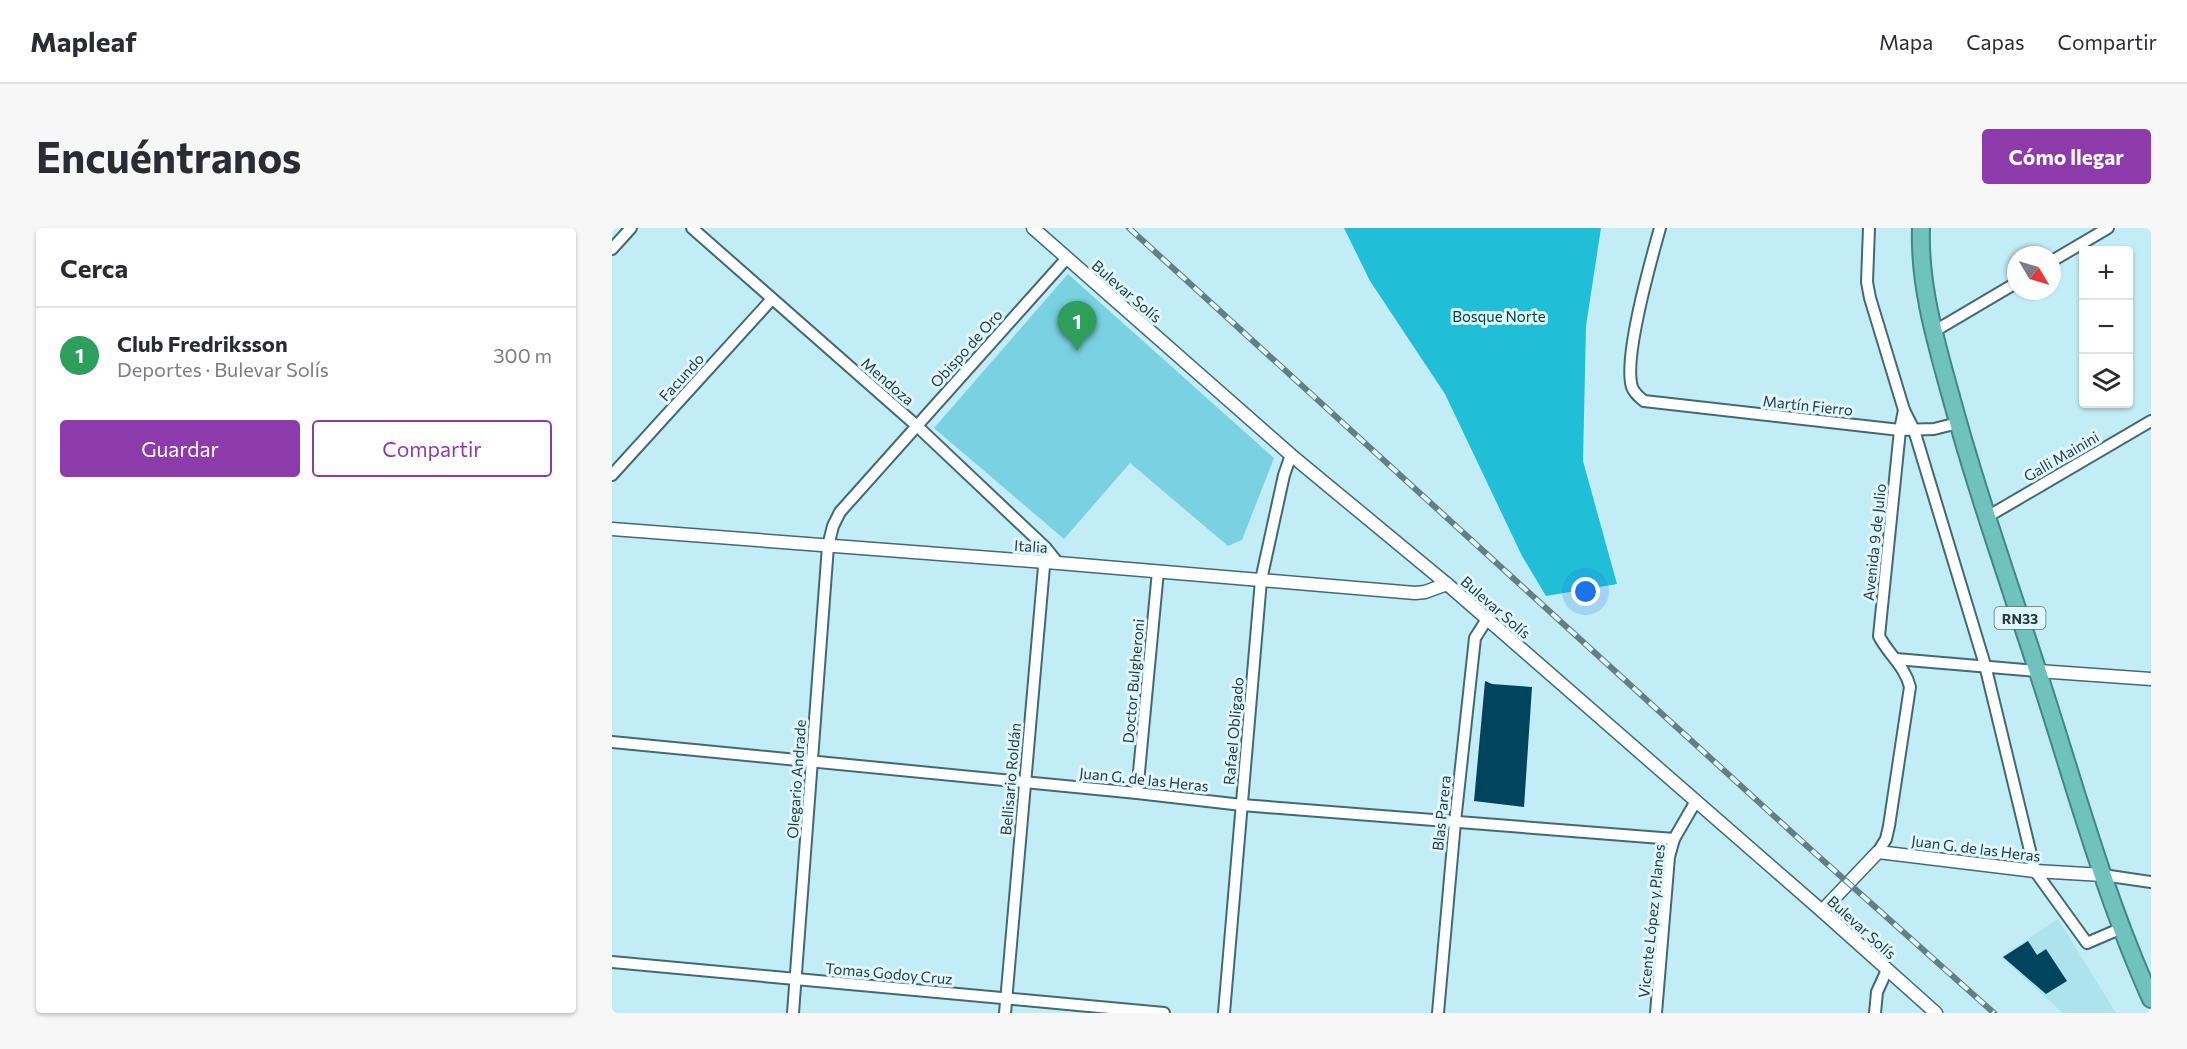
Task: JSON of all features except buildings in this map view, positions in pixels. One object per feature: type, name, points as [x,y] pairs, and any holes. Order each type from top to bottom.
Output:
[{"type":"highway","name":"RN33","points":[[1921,228],[1924,281],[1933,332],[1958,423],[2103,875],[2151,999]]},
{"type":"street","points":[[612,249],[631,228]]},
{"type":"street","name":"Mendoza","points":[[692,228],[917,426],[1046,548],[1058,563]]},
{"type":"street","name":"Bulevar Solís","points":[[1033,228],[1291,454],[1447,584],[1822,910],[1936,1013]]},
{"type":"street","name":"Martín Fierro","points":[[1660,228],[1647,272],[1630,372],[1632,387],[1644,401],[1900,430],[1934,429],[1958,423]]},
{"type":"street","name":"Avenida 9 de Julio","points":[[1869,228],[1867,282],[1870,298],[1904,410],[1900,430],[1880,636],[1883,644],[1908,678],[1910,687],[1889,826],[1886,839],[1878,852]]},
{"type":"street","points":[[2061,256],[2108,228]]},
{"type":"street","name":"Obispo de Oro","points":[[828,546],[833,526],[840,512],[1067,258]]},
{"type":"street","points":[[1933,332],[2007,288]]},
{"type":"street","name":"Facundo","points":[[612,475],[772,299]]},
{"type":"street","points":[[1904,410],[1914,430],[1984,665],[2035,871],[2087,944],[2122,928]]},
{"type":"street","name":"Galli Mainini","points":[[1987,517],[2151,421]]},
{"type":"street","name":"Rafael Obligado","points":[[1224,1013],[1261,580],[1284,475],[1291,454]]},
{"type":"street","name":"Italia","points":[[612,530],[1058,563],[1415,593],[1447,584]]},
{"type":"street","name":"Olegario Andrade","points":[[793,1013],[828,546]]},
{"type":"street","name":"Bellisario Roldán","points":[[1005,1013],[1046,548]]},
{"type":"street","name":"Doctor Bulgheroni","points":[[1137,793],[1158,571]]},
{"type":"street","name":"Blas Parera","points":[[1438,1013],[1455,822],[1475,638],[1487,620]]},
{"type":"street","points":[[1896,659],[2151,679]]},
{"type":"street","name":"Juan G. de las Heras","points":[[612,742],[1242,805],[1674,839]]},
{"type":"street","name":"Vicente López y Planes","points":[[1656,1013],[1669,857],[1674,839],[1696,801]]},
{"type":"street","points":[[1822,910],[1878,852]]},
{"type":"street","name":"Juan G. de las Heras","points":[[1878,852],[2151,882]]},
{"type":"street","name":"Tomas Godoy Cruz","points":[[612,962],[1164,1013]]},
{"type":"street","points":[[1875,1013],[1876,992],[1887,970]]},
{"type":"shaded area","points":[[1068,274],[1274,458],[1242,540],[1228,546],[1130,463],[1064,539],[934,428]]},
{"type":"shaded area","points":[[2058,919],[2116,1013],[2063,1013],[2001,957]]},
{"type":"green space","name":"Bosque Norte","points":[[1344,228],[1601,228],[1586,326],[1583,461],[1617,584],[1546,596],[1522,556],[1445,394],[1370,281]]},
{"type":"railway","points":[[1129,228],[1808,847],[1994,1013]]},
{"type":"place","name":"Club Fredriksson","points":[[1077,351]]}]
